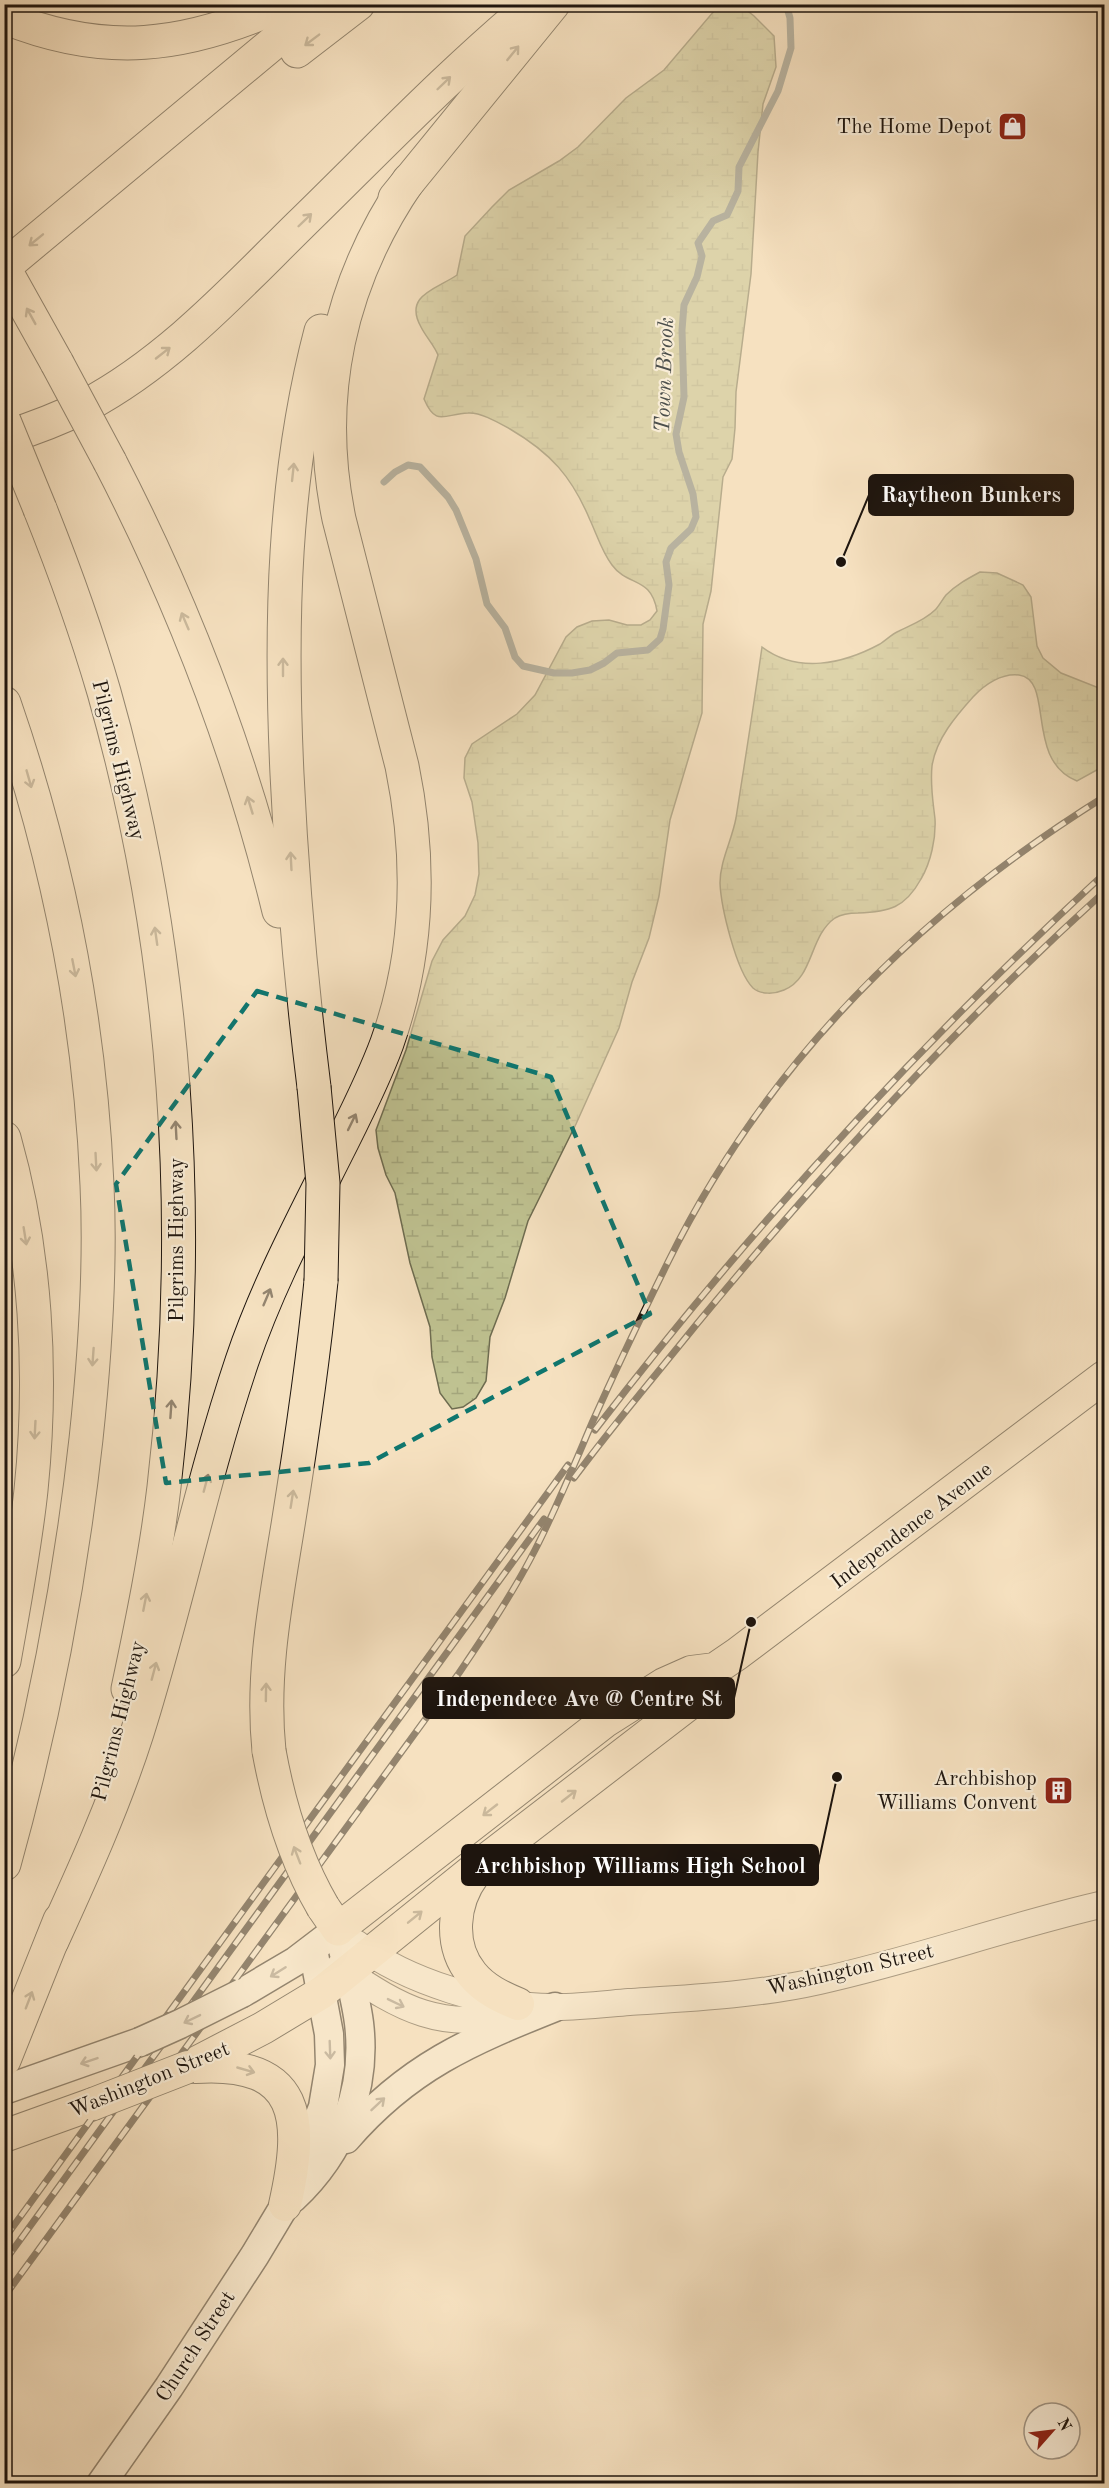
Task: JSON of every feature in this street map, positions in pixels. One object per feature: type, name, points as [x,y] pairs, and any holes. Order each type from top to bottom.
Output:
[{"type":"highway","points":[[4,16],[58,27],[113,30],[171,21],[227,4]]},
{"type":"highway","points":[[4,16],[71,39],[99,43],[138,43],[177,39],[214,30],[283,4]]},
{"type":"highway","points":[[314,1087],[289,952],[246,790],[192,638],[146,534],[110,462],[4,268],[320,4]]},
{"type":"highway","points":[[69,214],[264,75],[358,4]]},
{"type":"highway","points":[[4,438],[84,407],[132,376],[182,338],[441,87],[533,4]]},
{"type":"highway","points":[[325,1928],[296,1852],[278,1796],[269,1751],[266,1688],[271,1629],[310,1388],[321,1281],[322,1183],[314,1087],[293,900],[284,694],[284,594],[293,472],[305,392],[328,309],[361,242],[553,4]]},
{"type":"highway","points":[[52,1941],[102,1830],[137,1732],[221,1431],[250,1340],[279,1270],[380,1062],[394,1022],[406,972],[413,923],[415,884],[414,847],[409,806],[402,766],[339,519],[331,478],[329,421],[337,346],[352,288],[375,234],[409,180]]},
{"type":"highway","name":"Pilgrims Highway","points":[[4,421],[40,509],[96,665],[142,851],[157,941],[170,1050],[176,1131],[178,1211],[177,1330],[164,1490],[134,1660],[111,1756],[88,1837],[52,1941],[4,2060]]},
{"type":"highway","points":[[4,703],[27,773],[54,871],[77,987],[92,1106],[98,1226],[91,1386],[68,1582],[45,1700],[4,1864]]},
{"type":"highway","points":[[4,1137],[15,1182],[26,1248],[33,1302],[36,1376],[31,1492],[4,1661]]},
{"type":"main road","name":"Independence Avenue","points":[[325,1928],[604,1722],[678,1677],[715,1669],[773,1630],[1104,1377]]},
{"type":"main road","name":"Independence Avenue","points":[[358,1963],[482,1863],[686,1706],[702,1689],[715,1669]]},
{"type":"main road","points":[[482,1863],[468,1881],[459,1903],[457,1940],[464,1963],[472,1974],[491,1991],[518,2004]]},
{"type":"main road","name":"Church Street","points":[[285,2205],[325,2163],[348,2119],[359,2071],[358,1963],[325,1928]]},
{"type":"main road","name":"Church Street","points":[[101,2484],[176,2377],[255,2256],[285,2205],[320,2114],[329,2079],[331,2050],[321,1993],[325,1928]]},
{"type":"main road","name":"Washington Street","points":[[4,2090],[140,2042],[242,1993],[325,1928]]},
{"type":"main road","name":"Washington Street","points":[[4,2136],[135,2089],[188,2067],[281,2018],[321,1993],[358,1963]]},
{"type":"main road","points":[[325,2163],[375,2107],[428,2066],[473,2041],[555,2007]]},
{"type":"main road","points":[[188,2067],[241,2068],[263,2076],[284,2094],[293,2117],[296,2143],[285,2205]]},
{"type":"street","name":"Washington Street","points":[[358,1963],[396,2004],[445,2018],[489,2020],[555,2007],[684,1999],[793,1986],[840,1976],[1104,1904]]},
{"type":"street","name":"Washington Street","points":[[358,1963],[398,1970],[464,1993],[518,2004],[555,2007]]},
{"type":"highlighted area","points":[[257,991],[551,1077],[650,1314],[369,1463],[166,1483],[116,1184]]},
{"type":"green space","points":[[732,5],[745,9],[774,36],[776,67],[763,104],[751,274],[736,392],[732,459],[723,477],[711,591],[703,624],[702,713],[670,820],[659,896],[649,938],[632,982],[619,1028],[576,1124],[528,1221],[505,1298],[490,1337],[486,1381],[476,1398],[463,1407],[452,1409],[440,1393],[432,1357],[430,1327],[410,1263],[395,1193],[386,1175],[378,1148],[376,1130],[406,1050],[432,961],[443,940],[465,916],[475,895],[479,874],[478,843],[472,802],[464,778],[465,758],[472,744],[517,714],[535,695],[566,637],[577,627],[592,621],[609,620],[627,625],[641,625],[650,620],[657,611],[650,592],[618,572],[608,560],[576,491],[549,457],[524,438],[484,416],[468,413],[442,417],[437,416],[428,408],[424,399],[438,355],[421,327],[416,307],[425,294],[457,275],[465,236],[509,190],[559,161],[578,147],[626,98],[664,70],[714,11],[723,6]]},
{"type":"green space","points":[[980,572],[997,573],[1023,585],[1031,597],[1037,646],[1043,658],[1061,673],[1104,690],[1104,766],[1077,781],[1061,771],[1051,756],[1045,740],[1036,691],[1030,680],[1013,675],[988,684],[973,697],[954,720],[942,737],[934,756],[931,780],[935,819],[934,842],[928,865],[915,889],[902,902],[887,909],[846,914],[835,918],[820,935],[806,967],[794,984],[776,992],[764,993],[756,990],[747,980],[735,954],[726,922],[720,883],[722,867],[736,818],[762,647],[790,661],[805,663],[821,663],[851,657],[880,644],[896,632],[927,617],[950,591]]},
{"type":"waterway","name":"Town Brook","points":[[384,482],[395,472],[408,465],[420,467],[448,497],[456,510],[476,559],[487,604],[505,628],[515,657],[523,666],[554,673],[590,670],[617,653],[648,650],[660,639],[669,585],[666,562],[671,548],[691,529],[696,517],[693,494],[679,452],[676,434],[684,397],[682,330],[684,305],[697,277],[702,256],[698,243],[713,221],[727,215],[738,191],[739,167],[778,91],[791,48],[790,18],[786,4]]},
{"type":"railway","points":[[4,2297],[459,1673],[499,1613],[527,1566],[558,1503],[610,1383],[668,1262],[707,1190],[751,1122],[800,1058],[853,998],[910,943],[971,891],[1036,842],[1104,797]]},
{"type":"railway","points":[[595,1430],[713,1283],[838,1141],[968,1005],[1104,874]]},
{"type":"railway","points":[[574,1478],[696,1325],[842,1156],[996,994],[1104,892]]},
{"type":"railway","points":[[4,2239],[568,1465]]},
{"type":"railway","points":[[4,2262],[544,1519]]},
{"type":"place","name":"The Home Depot","points":[[1013,126]]},
{"type":"place","name":"Raytheon Bunkers","points":[[841,562]]},
{"type":"place","name":"Independece Ave @ Centre St","points":[[751,1622]]},
{"type":"place","name":"Archbishop Williams High School","points":[[837,1777]]},
{"type":"place","name":"Archbishop Williams Convent","points":[[1058,1790]]}]
